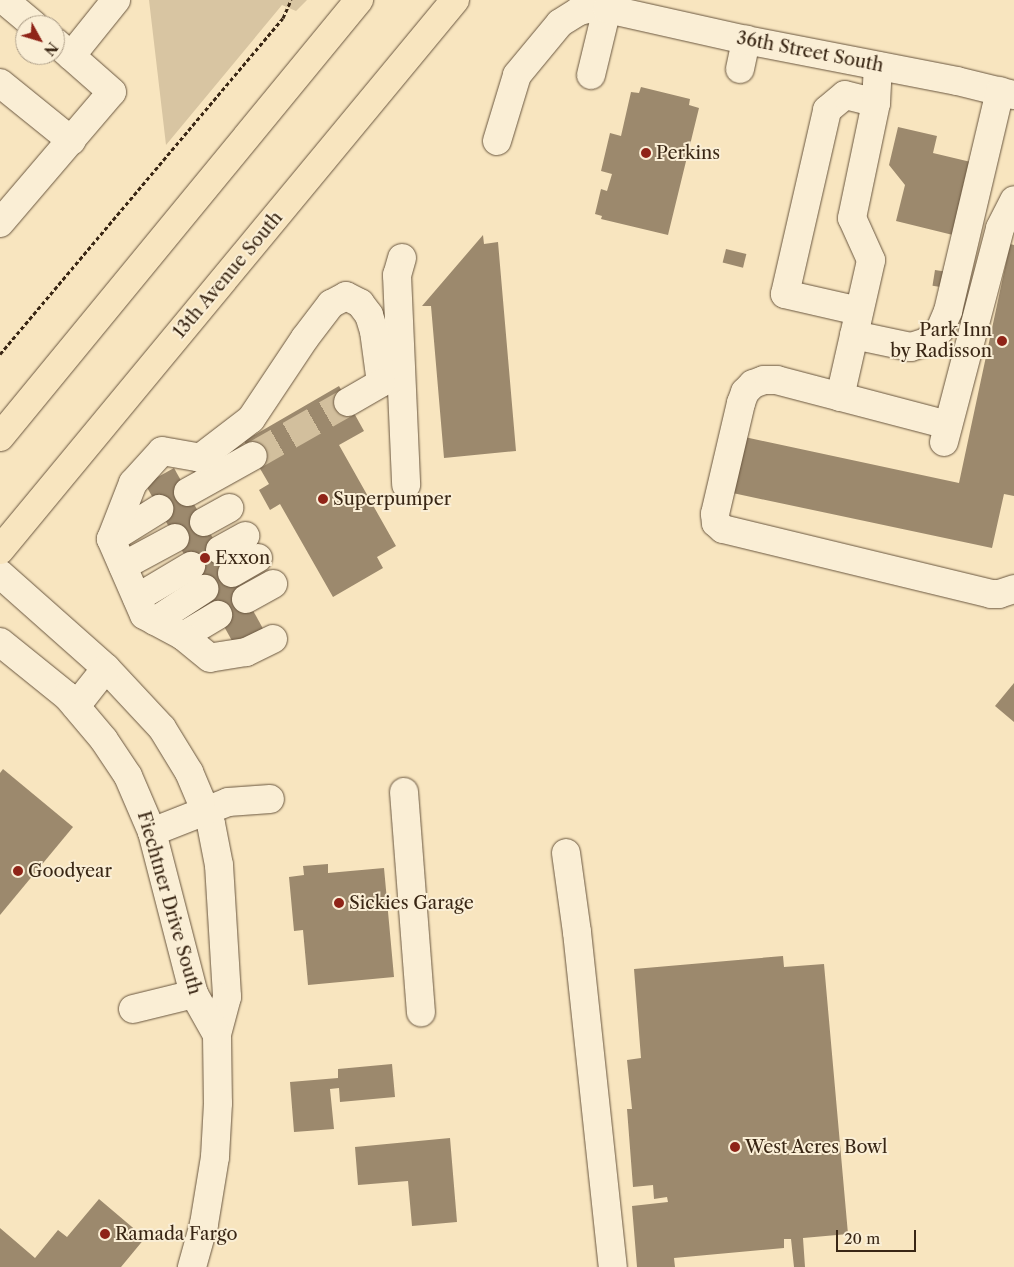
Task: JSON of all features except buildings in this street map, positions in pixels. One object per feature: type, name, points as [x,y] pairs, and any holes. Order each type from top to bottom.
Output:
[{"type":"main road","points":[[0,438],[359,0]]},
{"type":"main road","name":"13th Avenue South","points":[[0,550],[455,0]]},
{"type":"main road","points":[[0,406],[58,366]]},
{"type":"street","points":[[4,0],[22,15]]},
{"type":"street","points":[[65,47],[116,0]]},
{"type":"street","name":"36th Street South","points":[[497,141],[509,96],[517,75],[560,22],[579,11],[592,8],[607,9],[746,40],[1007,93]]},
{"type":"street","points":[[591,75],[607,9]]},
{"type":"street","points":[[740,69],[746,40]]},
{"type":"street","points":[[0,224],[72,142],[112,92],[65,51]]},
{"type":"street","points":[[840,397],[870,260],[852,218],[876,103],[878,66]]},
{"type":"street","points":[[0,83],[72,142]]},
{"type":"street","points":[[876,103],[845,95],[827,110],[785,294],[911,347],[926,342],[940,330],[948,310],[1007,93]]},
{"type":"street","points":[[1014,200],[1000,228],[946,434],[840,397],[777,380],[764,380],[753,384],[745,392],[715,514],[716,523],[723,529],[991,594],[1000,594],[1014,589]]},
{"type":"street","points":[[402,258],[397,274],[406,485]]},
{"type":"street","points":[[188,492],[206,468],[251,419],[305,338],[331,304],[346,296],[360,303],[369,315],[374,332],[381,383],[348,402]]},
{"type":"street","points":[[253,456],[206,468],[162,451],[133,482],[111,539],[144,615],[183,636],[210,658],[246,652],[273,639]]},
{"type":"street","points":[[204,522],[229,508]]},
{"type":"street","points":[[111,539],[159,509]]},
{"type":"street","points":[[123,566],[175,538]]},
{"type":"street","points":[[226,562],[251,547]]},
{"type":"street","name":"Fiechtner Drive South","points":[[0,574],[106,668],[162,728],[189,772],[210,824],[219,865],[227,997],[216,1035],[218,1103],[216,1156],[204,1224],[192,1267]]},
{"type":"street","points":[[137,598],[197,578],[154,621]]},
{"type":"street","points":[[246,599],[273,584]]},
{"type":"street","points":[[183,636],[218,615]]},
{"type":"street","name":"Fiechtner Drive South","points":[[0,642],[76,706],[104,740],[128,776],[152,832],[194,994],[216,1035]]},
{"type":"street","points":[[76,706],[106,668]]},
{"type":"street","points":[[404,792],[421,1012]]},
{"type":"street","points":[[152,832],[228,802],[270,799]]},
{"type":"street","points":[[566,853],[577,932],[613,1267]]},
{"type":"street","points":[[133,1009],[194,994]]},
{"type":"path","points":[[0,354],[283,18],[291,0]]},
{"type":"shaded area","points":[[149,0],[307,0],[296,11],[282,5],[166,145]]},
{"type":"tunnel","points":[[253,456],[348,402]]},
{"type":"place","name":"Perkins","points":[[646,153]]},
{"type":"place","name":"Park Inn by Radisson","points":[[1002,341]]},
{"type":"place","name":"Superpumper","points":[[323,499]]},
{"type":"place","name":"Exxon","points":[[205,558]]},
{"type":"place","name":"Goodyear","points":[[18,871]]},
{"type":"place","name":"Sickies Garage","points":[[339,903]]},
{"type":"place","name":"West Acres Bowl","points":[[735,1147]]},
{"type":"place","name":"Ramada Fargo","points":[[105,1234]]}]
